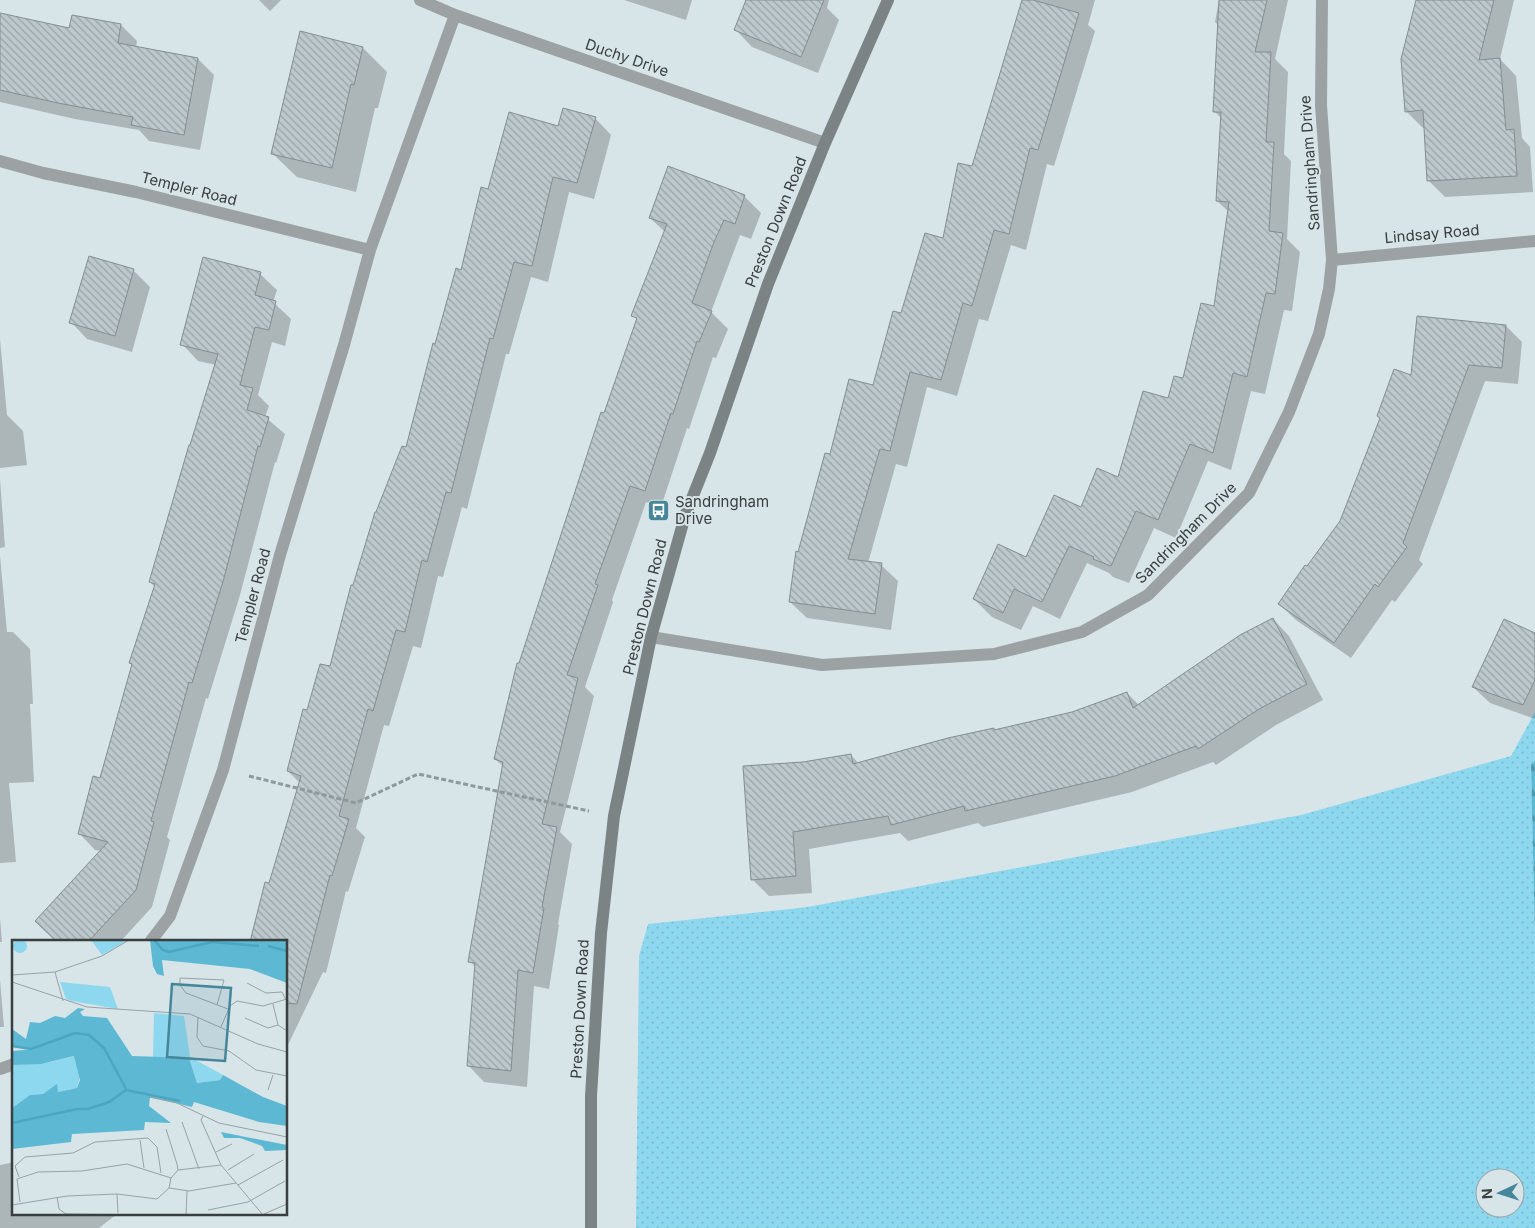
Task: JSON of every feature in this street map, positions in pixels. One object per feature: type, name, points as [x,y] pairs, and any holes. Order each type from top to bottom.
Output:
[{"type":"street","name":"Duchy Drive","points":[[420,0],[455,15],[825,143]]},
{"type":"street","name":"Preston Down Road","points":[[591,1228],[592,1077],[601,933],[614,816],[651,637],[685,516],[710,453],[768,284],[825,143],[888,0]]},
{"type":"street","name":"Sandringham Drive","points":[[651,637],[822,665],[994,654],[1082,632],[1148,594],[1249,493],[1289,412],[1319,334],[1329,289],[1332,260],[1321,105],[1322,0]]},
{"type":"street","name":"Templer Road","points":[[152,940],[170,916],[224,770],[280,555],[344,345],[370,250],[455,15]]},
{"type":"street","name":"Templer Road","points":[[0,161],[43,173],[136,192],[370,250]]},
{"type":"street","name":"Lindsay Road","points":[[1332,260],[1535,241]]},
{"type":"street","points":[[0,1069],[12,1065]]},
{"type":"path","points":[[224,770],[356,803],[418,774],[614,816]]},
{"type":"shaded area","points":[[1535,712],[1535,761],[1531,764],[1535,940],[1535,1228],[636,1228],[639,956],[648,924],[808,907],[1301,815],[1511,756]]},
{"type":"green space","points":[[1535,761],[1535,940],[1531,764]]},
{"type":"building","points":[[746,0],[824,0],[801,57],[734,30]]},
{"type":"building","points":[[1022,0],[1033,0],[1079,13],[1038,150],[1030,148],[1009,234],[994,230],[972,306],[963,303],[941,380],[910,372],[890,451],[880,449],[848,559],[882,563],[875,614],[789,602],[796,551],[798,552],[825,453],[830,454],[849,379],[873,385],[893,311],[901,313],[925,233],[943,238],[958,163],[972,166]]},
{"type":"building","points":[[1219,0],[1267,0],[1255,52],[1271,52],[1266,142],[1274,142],[1269,231],[1283,233],[1275,294],[1266,293],[1247,377],[1233,373],[1213,453],[1190,444],[1158,520],[1136,511],[1111,566],[1069,546],[1042,602],[1014,589],[1003,613],[973,599],[998,544],[1026,557],[1054,495],[1081,507],[1097,468],[1118,477],[1143,391],[1168,398],[1174,376],[1183,378],[1201,303],[1214,306],[1229,202],[1216,201],[1221,112],[1213,112]]},
{"type":"building","points":[[1416,0],[1494,0],[1479,60],[1500,58],[1506,130],[1514,129],[1517,176],[1427,181],[1423,110],[1405,112],[1401,59]]},
{"type":"building","points":[[0,13],[69,28],[72,15],[121,24],[118,43],[198,58],[184,135],[131,125],[133,117],[0,90]]},
{"type":"building","points":[[300,31],[363,47],[354,85],[351,84],[332,168],[271,154]]},
{"type":"building","points":[[563,108],[596,117],[577,183],[553,177],[532,266],[514,262],[493,339],[490,338],[451,493],[446,492],[427,562],[422,560],[405,632],[396,630],[373,711],[368,709],[339,816],[349,819],[332,876],[330,875],[297,1004],[288,1003],[288,940],[250,940],[265,882],[269,883],[301,776],[287,771],[303,709],[307,710],[320,664],[330,666],[351,585],[353,585],[375,512],[402,446],[406,447],[433,343],[435,344],[456,268],[461,270],[481,187],[488,189],[509,112],[558,126]]},
{"type":"building","points":[[668,166],[745,195],[735,224],[724,220],[714,242],[692,303],[712,311],[699,342],[697,341],[645,491],[630,486],[595,584],[598,585],[567,675],[578,678],[542,824],[557,827],[542,907],[544,908],[533,973],[518,970],[511,1071],[467,1066],[475,963],[468,962],[503,762],[494,759],[517,663],[519,663],[601,412],[604,413],[637,318],[631,316],[667,224],[649,218]]},
{"type":"building","points":[[89,256],[134,269],[115,336],[69,323]]},
{"type":"building","points":[[203,257],[261,272],[255,295],[276,301],[269,330],[255,327],[240,385],[253,388],[247,410],[269,417],[260,447],[258,446],[224,578],[192,683],[189,682],[151,821],[154,822],[136,890],[90,940],[55,940],[35,921],[108,842],[78,834],[93,776],[100,778],[132,664],[129,663],[155,584],[149,582],[218,354],[180,345]]},
{"type":"building","points":[[1417,316],[1506,325],[1502,368],[1469,365],[1403,543],[1407,547],[1378,587],[1375,584],[1334,643],[1278,604],[1305,565],[1307,566],[1340,521],[1380,418],[1377,416],[1394,369],[1411,375]]},
{"type":"building","points":[[1273,618],[1307,684],[1259,709],[1198,749],[1196,746],[1115,776],[965,811],[964,806],[891,825],[888,816],[793,832],[796,876],[751,880],[743,766],[803,762],[851,754],[853,764],[948,738],[994,728],[994,730],[1072,712],[1127,692],[1133,708],[1240,635]]},
{"type":"building","points":[[1504,619],[1535,633],[1535,680],[1523,705],[1472,687]]},
{"type":"place","name":"Sandringham Drive","points":[[659,511]]}]
